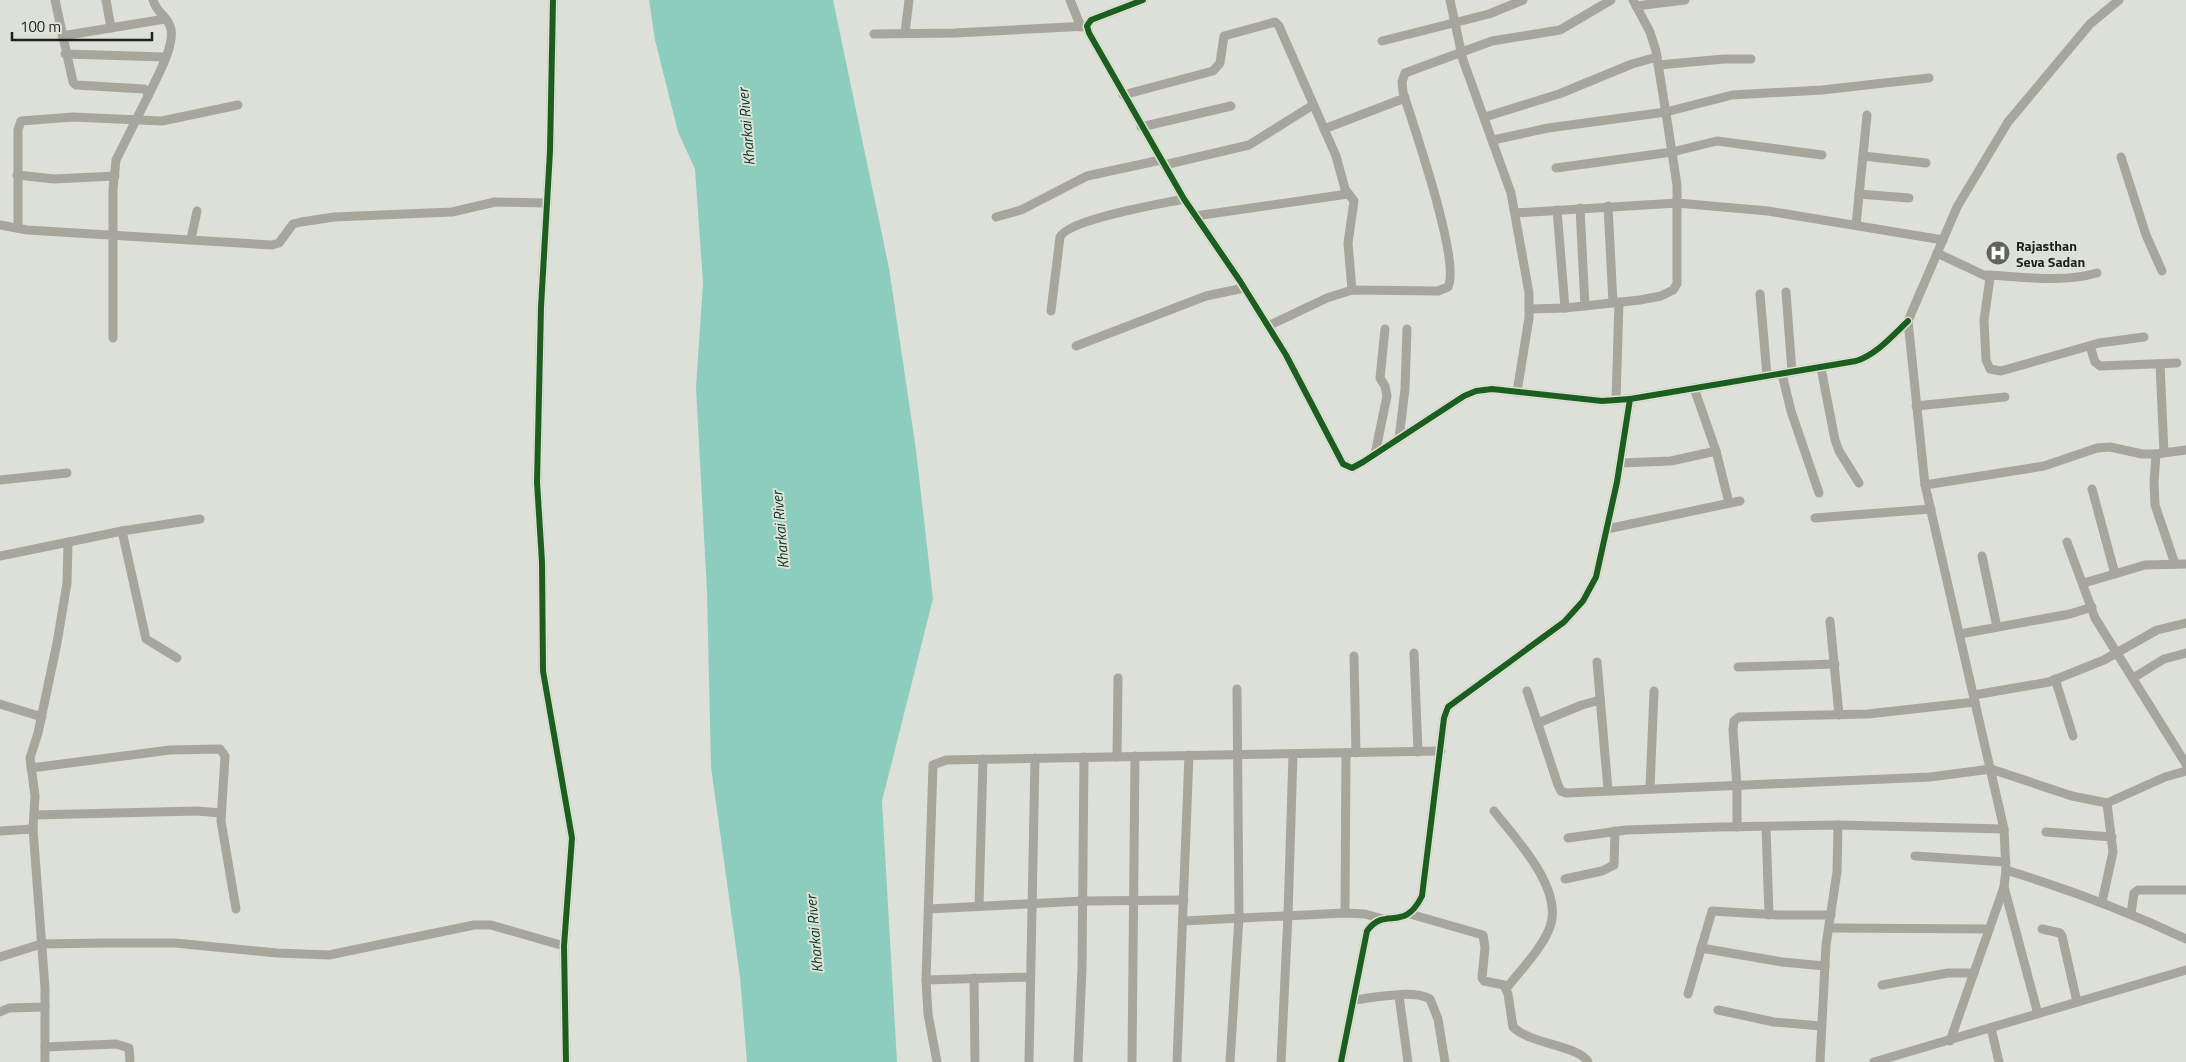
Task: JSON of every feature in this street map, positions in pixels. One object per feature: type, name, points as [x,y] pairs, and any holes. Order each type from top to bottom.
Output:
[{"type":"street","points":[[55,0],[70,74],[76,86],[144,89],[148,91],[148,96]]},
{"type":"street","points":[[106,0],[111,28]]},
{"type":"street","points":[[113,338],[115,176],[120,149],[166,57],[171,35],[171,27],[156,9],[153,0]]},
{"type":"street","points":[[552,0],[537,482],[542,562],[543,671],[565,788],[572,838],[564,946],[566,1062]]},
{"type":"street","points":[[905,34],[909,0]]},
{"type":"street","points":[[1070,0],[1141,127],[1184,199],[1244,288],[1286,355],[1343,464],[1352,468],[1464,396],[1476,391],[1492,389],[1602,400],[1630,399],[1820,368],[1866,357],[1908,321],[1957,207],[2008,122],[2090,24],[2119,0]]},
{"type":"street","points":[[874,34],[955,33],[1084,27],[1091,20],[1143,0]]},
{"type":"street","points":[[1450,0],[1462,52],[1511,193],[1529,294],[1530,308],[1517,392]]},
{"type":"street","points":[[1382,41],[1455,23],[1499,5],[1523,0]]},
{"type":"street","points":[[1268,326],[1327,298],[1352,290],[1438,291],[1448,287],[1451,281],[1439,209],[1405,98],[1402,82],[1405,73],[1504,38],[1560,30],[1611,0]]},
{"type":"street","points":[[1530,308],[1564,308],[1661,296],[1673,290],[1677,284],[1677,203],[1666,112],[1658,61],[1650,32],[1634,3],[1685,0]]},
{"type":"street","points":[[62,36],[165,19]]},
{"type":"street","points":[[1123,95],[1213,70],[1220,63],[1224,36],[1275,22],[1280,26],[1336,156],[1348,194],[1354,201],[1348,243],[1352,290]]},
{"type":"street","points":[[66,54],[166,57]]},
{"type":"street","points":[[1485,117],[1559,94],[1632,64],[1658,61],[1751,59]]},
{"type":"street","points":[[1493,140],[1548,128],[1666,112],[1732,95],[1822,90],[1929,78]]},
{"type":"street","points":[[1324,129],[1405,98]]},
{"type":"street","points":[[18,228],[18,130],[21,121],[73,117],[172,120],[238,105]]},
{"type":"street","points":[[996,217],[1021,210],[1087,176],[1248,145],[1313,105]]},
{"type":"street","points":[[1141,127],[1231,106]]},
{"type":"street","points":[[1856,225],[1867,115]]},
{"type":"street","points":[[1556,168],[1672,152],[1727,140],[1822,155]]},
{"type":"street","points":[[1863,156],[1926,163]]},
{"type":"street","points":[[2121,157],[2146,235],[2162,271]]},
{"type":"street","points":[[18,176],[54,179],[115,176]]},
{"type":"street","points":[[1195,216],[1348,194]]},
{"type":"street","points":[[1859,194],[1909,198]]},
{"type":"street","points":[[1051,311],[1062,233],[1093,220],[1184,199]]},
{"type":"street","points":[[0,225],[113,236],[272,245],[279,243],[293,224],[301,222],[334,217],[440,213],[495,202],[547,203]]},
{"type":"street","points":[[1515,213],[1677,203],[1768,211],[1943,240]]},
{"type":"street","points":[[1608,206],[1616,302],[1616,400]]},
{"type":"street","points":[[1580,208],[1585,306]]},
{"type":"street","points":[[1557,210],[1564,308]]},
{"type":"street","points":[[191,239],[197,211]]},
{"type":"street","points":[[1937,253],[1988,275],[2056,279],[2076,278],[2096,273]]},
{"type":"street","points":[[1988,275],[1990,283],[1984,320],[1986,360],[1990,369],[2001,371],[2090,346],[2144,337]]},
{"type":"street","points":[[1076,346],[1206,296],[1244,288]]},
{"type":"street","points":[[1786,292],[1792,372]]},
{"type":"street","points":[[1760,294],[1767,376]]},
{"type":"street","points":[[1908,321],[1925,485],[2004,829],[2006,866],[2004,887],[1950,1041]]},
{"type":"street","points":[[1375,454],[1387,396],[1385,386],[1380,378],[1385,329]]},
{"type":"street","points":[[1399,439],[1405,389],[1407,329]]},
{"type":"street","points":[[2090,346],[2095,362],[2100,366],[2178,362]]},
{"type":"street","points":[[2160,364],[2160,454],[2154,482],[2156,505],[2175,564]]},
{"type":"street","points":[[1820,368],[1835,440],[1839,451],[1859,483]]},
{"type":"street","points":[[1782,374],[1791,411],[1819,493]]},
{"type":"street","points":[[1694,388],[1716,451],[1729,503]]},
{"type":"street","points":[[1916,406],[2005,396]]},
{"type":"street","points":[[1183,921],[1236,920],[1239,917],[1345,913],[1365,914],[1383,919],[1403,918],[1410,914],[1422,896],[1444,718],[1448,707],[1564,622],[1583,601],[1596,577],[1620,463],[1630,399]]},
{"type":"street","points":[[1925,485],[2044,466],[2097,448],[2110,447],[2160,454],[2186,450]]},
{"type":"street","points":[[1620,463],[1671,462],[1716,451]]},
{"type":"street","points":[[0,480],[67,473]]},
{"type":"street","points":[[2092,489],[2115,574]]},
{"type":"street","points":[[1607,529],[1740,501]]},
{"type":"street","points":[[1815,518],[1931,509]]},
{"type":"street","points":[[0,556],[122,531],[200,519]]},
{"type":"street","points":[[122,531],[146,639],[177,658]]},
{"type":"street","points":[[45,1062],[45,1007],[33,829],[34,796],[31,752],[42,717],[67,583],[68,542]]},
{"type":"street","points":[[2068,542],[2095,618],[2186,764]]},
{"type":"street","points":[[1982,556],[1997,626]]},
{"type":"street","points":[[2084,583],[2146,566],[2186,564]]},
{"type":"street","points":[[1960,634],[2070,614],[2092,606]]},
{"type":"street","points":[[1830,621],[1839,715]]},
{"type":"street","points":[[1737,827],[1737,787],[1733,730],[1734,721],[1738,716],[1868,714],[1975,698],[2036,686],[2118,653],[2157,630],[2186,623]]},
{"type":"street","points":[[2133,678],[2164,660],[2186,652]]},
{"type":"street","points":[[1414,653],[1418,752]]},
{"type":"street","points":[[1354,656],[1356,753]]},
{"type":"street","points":[[1597,662],[1608,790]]},
{"type":"street","points":[[1738,667],[1835,664]]},
{"type":"street","points":[[1117,757],[1118,678]]},
{"type":"street","points":[[2055,679],[2073,736]]},
{"type":"street","points":[[1230,1062],[1239,917],[1237,689]]},
{"type":"street","points":[[1527,691],[1561,791],[1566,793],[1650,788],[1737,787],[1930,777],[1991,769],[2072,796],[2107,803],[2165,777],[2186,771]]},
{"type":"street","points":[[1650,788],[1654,691]]},
{"type":"street","points":[[1538,723],[1582,705],[1600,700]]},
{"type":"street","points":[[0,704],[42,717]]},
{"type":"street","points":[[31,768],[170,750],[220,749],[225,756],[221,813],[236,909]]},
{"type":"street","points":[[937,1062],[928,1014],[926,980],[933,765],[946,760],[1441,751]]},
{"type":"street","points":[[1345,913],[1346,753]]},
{"type":"street","points":[[1281,1062],[1293,754]]},
{"type":"street","points":[[1177,1062],[1190,755]]},
{"type":"street","points":[[1132,1062],[1135,756]]},
{"type":"street","points":[[1078,1062],[1083,901],[1084,757]]},
{"type":"street","points":[[1029,1062],[1035,758]]},
{"type":"street","points":[[979,906],[983,759]]},
{"type":"street","points":[[2102,902],[2113,852],[2107,803]]},
{"type":"street","points":[[34,815],[197,811],[221,813]]},
{"type":"street","points":[[1494,812],[1530,856],[1539,871],[1553,910],[1549,930],[1506,989]]},
{"type":"street","points":[[1568,838],[1615,831],[1737,827],[1838,825],[2004,829]]},
{"type":"street","points":[[1820,1062],[1825,966],[1837,872],[1838,825]]},
{"type":"street","points":[[1766,827],[1769,915]]},
{"type":"street","points":[[0,831],[33,829]]},
{"type":"street","points":[[1565,880],[1602,871],[1614,865],[1615,831]]},
{"type":"street","points":[[2046,832],[2112,837]]},
{"type":"street","points":[[1915,856],[2006,866],[2131,913],[2186,939]]},
{"type":"street","points":[[2004,887],[2038,1014]]},
{"type":"street","points":[[2131,913],[2134,893],[2138,890],[2186,890]]},
{"type":"street","points":[[929,909],[1134,899],[1184,900]]},
{"type":"street","points":[[1688,994],[1712,911],[1769,915],[1831,915]]},
{"type":"street","points":[[1410,914],[1483,935],[1485,948],[1482,978],[1484,981],[1499,982],[1506,989],[1509,1000],[1510,1021],[1518,1032],[1554,1046],[1578,1052],[1588,1062]]},
{"type":"street","points":[[1341,1062],[1367,931],[1372,924],[1383,919]]},
{"type":"street","points":[[0,956],[41,944],[175,943],[277,953],[329,955],[456,928],[491,925],[564,946]]},
{"type":"street","points":[[1829,928],[1989,929]]},
{"type":"street","points":[[2042,929],[2060,933],[2062,936],[2077,1002]]},
{"type":"street","points":[[1701,948],[1782,962],[1825,966]]},
{"type":"street","points":[[1874,1062],[1888,1060],[2186,970]]},
{"type":"street","points":[[1882,985],[1939,975],[1974,973]]},
{"type":"street","points":[[926,980],[1030,977]]},
{"type":"street","points":[[974,978],[975,1062]]},
{"type":"street","points":[[1353,1000],[1420,995],[1430,998],[1438,1019],[1445,1062]]},
{"type":"street","points":[[1399,996],[1408,1062]]},
{"type":"street","points":[[0,1012],[9,1008],[45,1007]]},
{"type":"street","points":[[1718,1010],[1774,1022],[1821,1026]]},
{"type":"street","points":[[1991,1028],[1999,1062]]},
{"type":"street","points":[[45,1047],[116,1044],[129,1048],[130,1062]]},
{"type":"water","name":"Kharkai River","points":[[649,0],[833,0],[889,268],[916,450],[933,599],[882,801],[897,1062],[747,1062],[740,977],[711,767],[707,592],[696,387],[703,283],[695,169],[678,132],[655,40]]},
{"type":"cycle path","points":[[553,0],[550,151],[541,307],[537,482],[542,562],[543,671],[572,838],[564,946],[566,1062]]},
{"type":"cycle path","points":[[1143,0],[1091,20],[1087,26],[1089,33],[1184,199],[1240,281],[1286,355],[1343,464],[1352,468],[1363,462],[1464,396],[1476,391],[1492,389],[1602,401],[1630,399]]},
{"type":"cycle path","points":[[1341,1062],[1367,931],[1381,920],[1408,914],[1422,896],[1444,718],[1448,707],[1564,622],[1583,601],[1596,577],[1617,482],[1630,399],[1856,361],[1871,354],[1908,321]]},
{"type":"place","name":"Rajasthan Seva Sadan","points":[[1998,253]]}]
